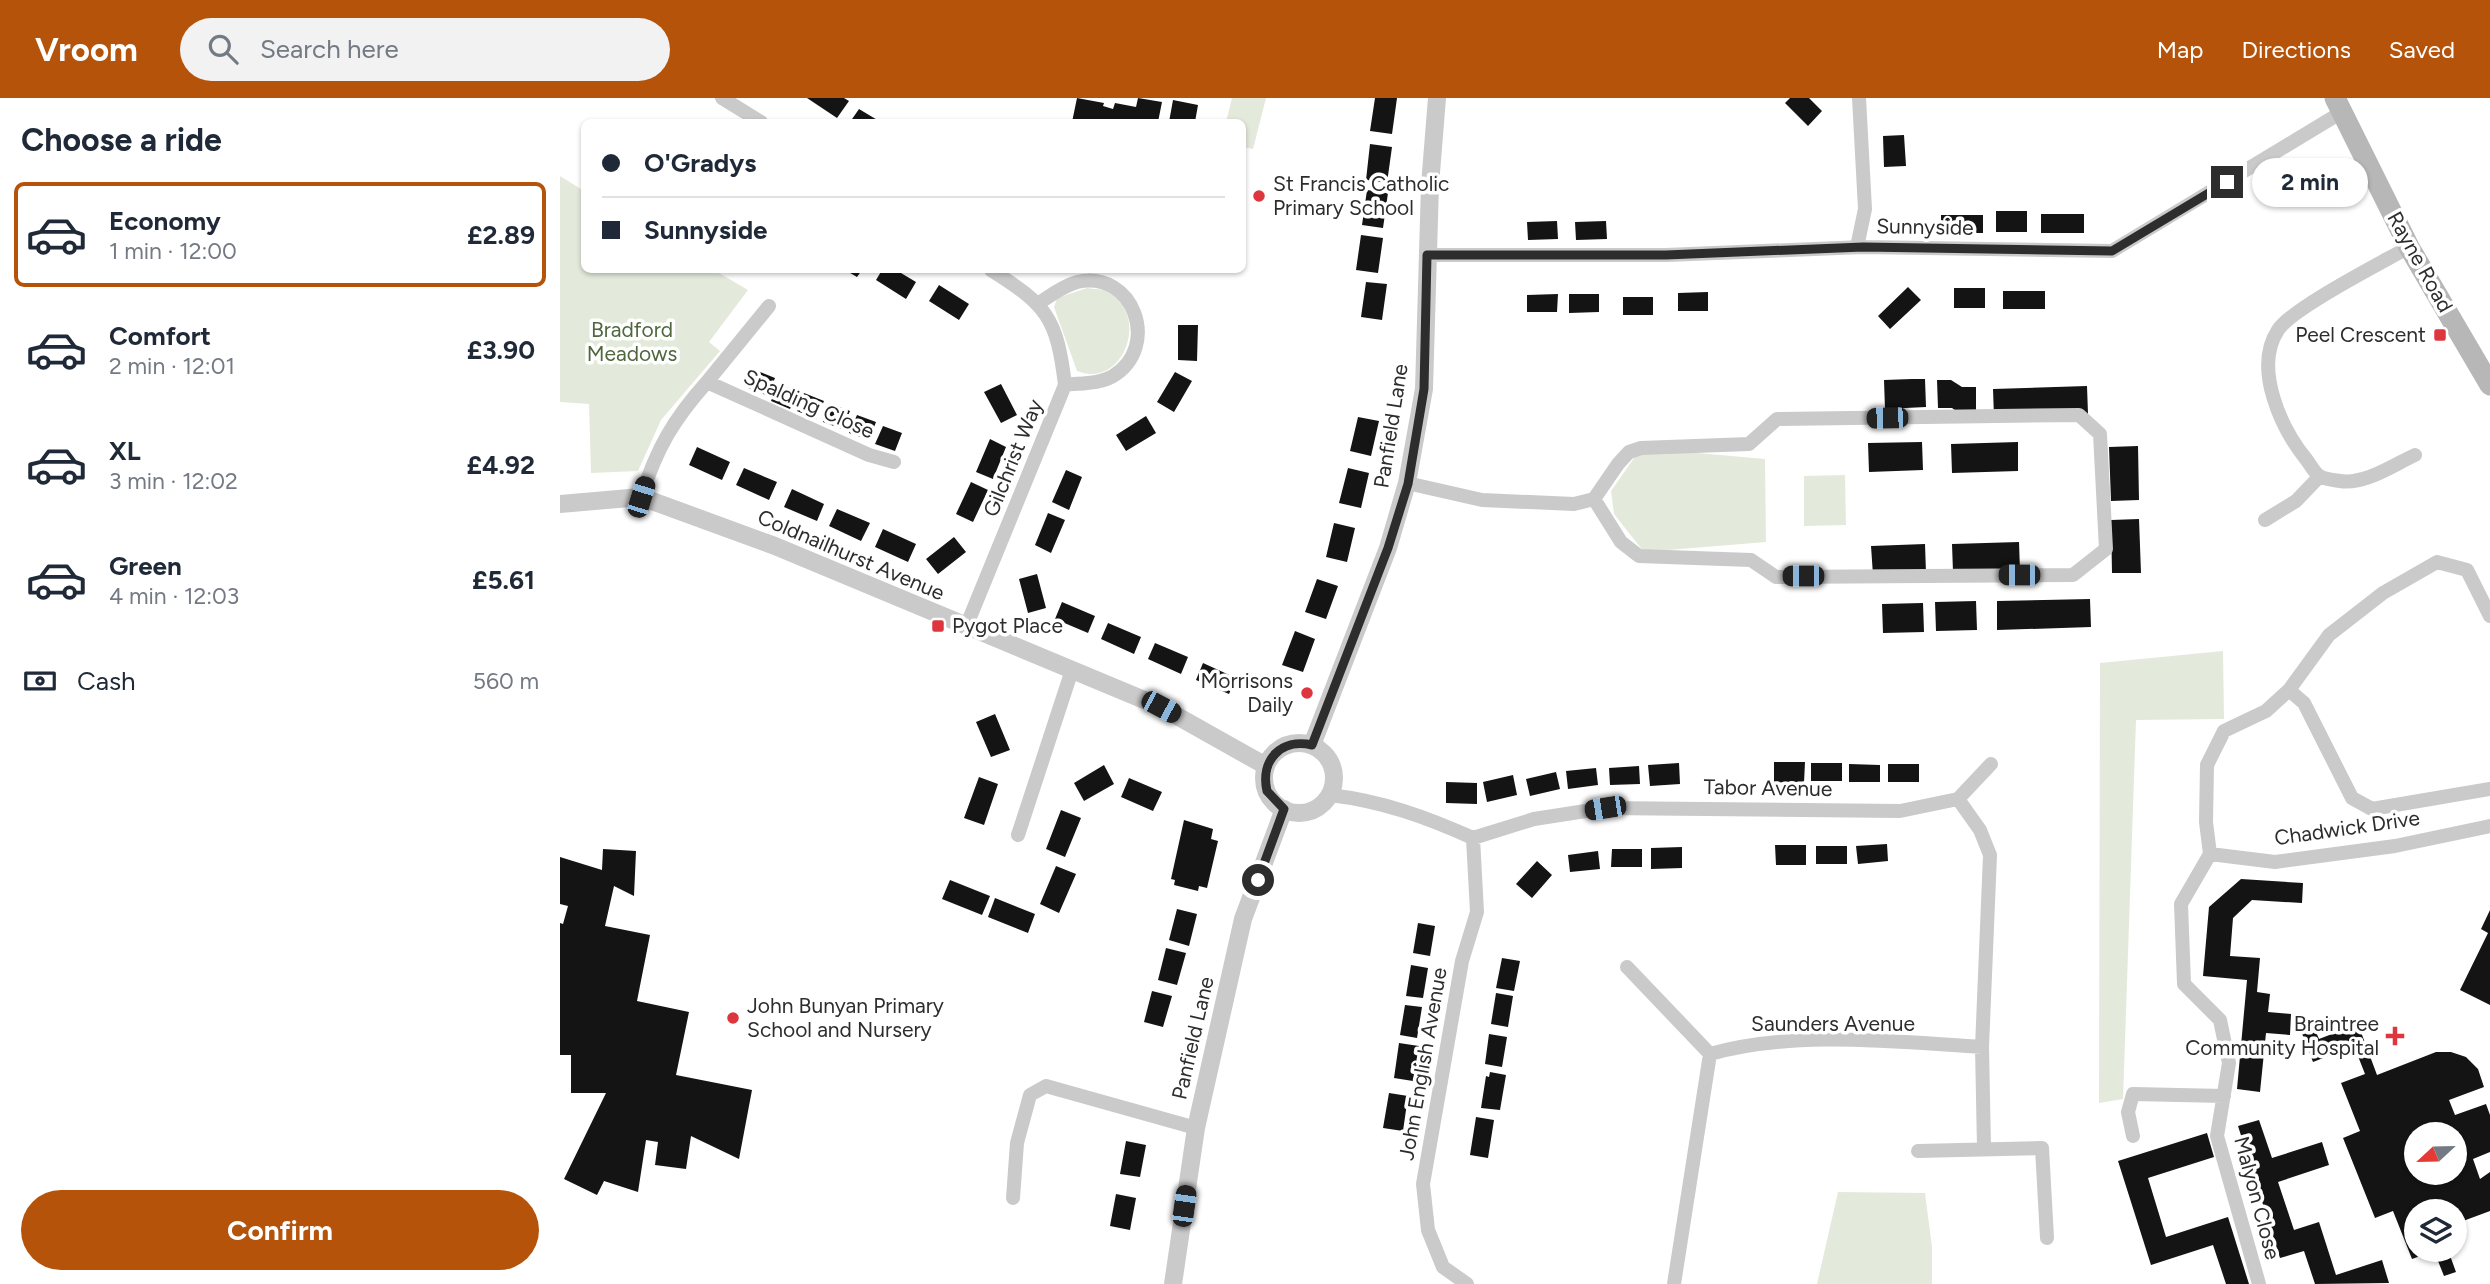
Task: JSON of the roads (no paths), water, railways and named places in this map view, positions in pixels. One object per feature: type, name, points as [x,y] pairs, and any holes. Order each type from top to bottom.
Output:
[{"type":"main road","name":"Rayne Road","points":[[2339,105],[2409,247],[2490,385]]},
{"type":"street","points":[[722,98],[756,119]]},
{"type":"street","name":"Panfield Lane","points":[[1312,745],[1388,548],[1408,484],[1424,389],[1427,255],[1437,98]]},
{"type":"street","points":[[1857,247],[1865,209],[1859,98]]},
{"type":"street","name":"Sunnyside","points":[[1427,255],[1666,255],[1857,247],[2112,251],[2339,105]]},
{"type":"street","points":[[2409,247],[2298,312],[2278,330],[2271,356],[2275,410],[2288,437],[2320,476],[2343,482],[2368,477],[2415,455]]},
{"type":"street","points":[[995,273],[1039,303],[1078,282],[1106,276],[1135,312],[1140,333],[1128,362],[1112,376],[1065,385]]},
{"type":"street","name":"Gilchrist Way","points":[[966,627],[1065,385],[1054,326],[1039,303]]},
{"type":"street","name":"Spalding Close","points":[[641,497],[654,457],[675,419],[739,347],[769,306]]},
{"type":"street","name":"Spalding Close","points":[[707,382],[869,455],[894,462]]},
{"type":"street","points":[[1408,484],[1482,500],[1574,504],[1594,499],[1629,453],[1642,448],[1749,444],[1777,419],[2079,415],[2100,434],[2106,549],[2073,575],[1776,577],[1751,561],[1639,556],[1621,542],[1594,499]]},
{"type":"street","points":[[2265,520],[2296,501],[2320,476]]},
{"type":"street","name":"Coldnailhurst Avenue","points":[[560,503],[641,497],[775,546],[1161,707],[1266,766]]},
{"type":"street","points":[[2210,854],[2206,822],[2207,765],[2224,731],[2266,711],[2289,690],[2329,635],[2383,593],[2437,562],[2467,570],[2490,616]]},
{"type":"street","points":[[1018,835],[1072,670]]},
{"type":"street","points":[[2289,690],[2304,703],[2352,798],[2372,809],[2490,789]]},
{"type":"street","points":[[1285,745],[1312,745],[1328,758],[1334,770],[1330,795],[1310,811],[1284,809],[1267,791],[1266,766],[1272,755],[1285,745]]},
{"type":"street","points":[[1984,1148],[1982,1047],[1990,855],[1980,830],[1958,799],[1991,764]]},
{"type":"street","points":[[1330,795],[1364,799],[1416,812],[1473,838]]},
{"type":"street","name":"Tabor Avenue","points":[[1473,838],[1534,819],[1605,808],[1900,811],[1958,799]]},
{"type":"street","name":"Panfield Lane","points":[[1173,1284],[1196,1128],[1243,919],[1284,809]]},
{"type":"street","name":"Chadwick Drive","points":[[2210,854],[2275,862],[2395,846],[2490,826]]},
{"type":"street","name":"John English Avenue","points":[[1466,1284],[1443,1267],[1428,1230],[1423,1184],[1462,961],[1477,912],[1473,838]]},
{"type":"street","name":"Malyon Close","points":[[2210,854],[2181,904],[2184,984],[2220,1020],[2229,1063],[2217,1136],[2259,1284]]},
{"type":"street","points":[[1627,967],[1710,1054],[1674,1284]]},
{"type":"street","name":"Saunders Avenue","points":[[1710,1054],[1741,1045],[1817,1042],[1982,1047]]},
{"type":"street","points":[[1013,1198],[1017,1143],[1030,1095],[1046,1086],[1196,1128]]},
{"type":"street","points":[[2133,1136],[2128,1112],[2133,1094],[2224,1096]]},
{"type":"street","points":[[1918,1151],[2042,1149],[2047,1238]]},
{"type":"place","name":"St Francis Catholic Primary School","points":[[1259,196]]},
{"type":"place","name":"Peel Crescent","points":[[2440,335]]},
{"type":"place","name":"Pygot Place","points":[[938,626]]},
{"type":"place","name":"Morrisons Daily","points":[[1307,693]]},
{"type":"place","name":"John Bunyan Primary School and Nursery","points":[[733,1018]]},
{"type":"place","name":"Braintree Community Hospital","points":[[2395,1036]]},
{"type":"park label","name":"Bradford Meadows","points":[[632,342]]}]
